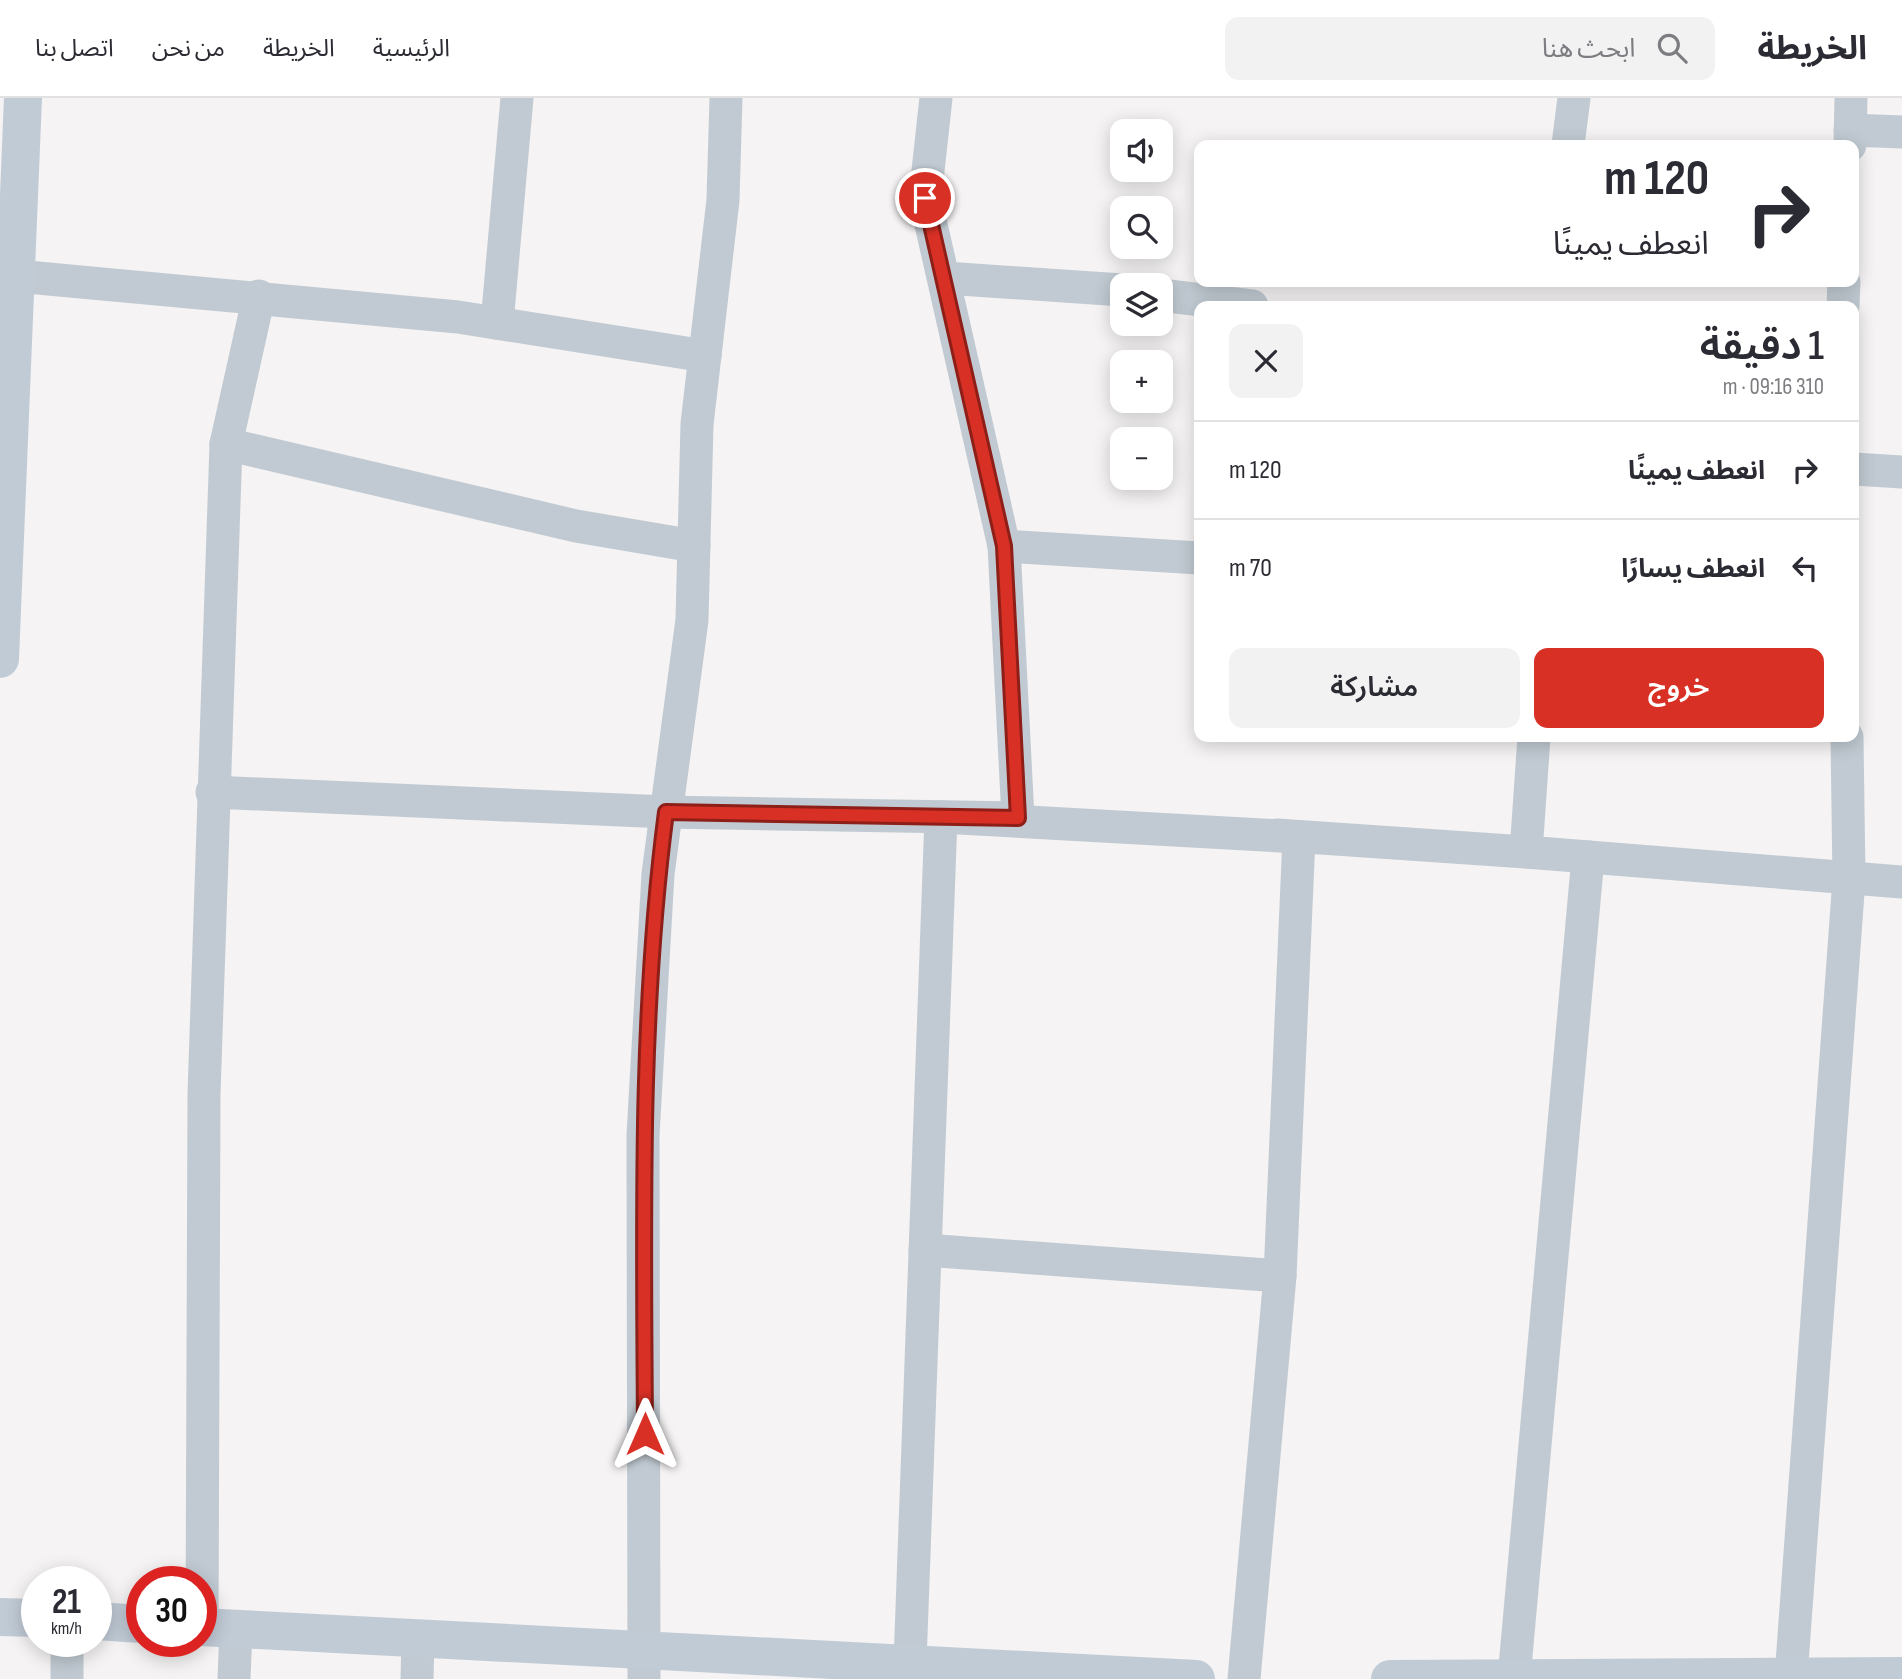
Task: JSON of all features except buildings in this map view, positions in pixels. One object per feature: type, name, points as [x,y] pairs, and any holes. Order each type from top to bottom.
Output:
[{"type":"street","points":[[0,659],[6,322],[16,276],[23,98]]},
{"type":"street","points":[[497,323],[517,98]]},
{"type":"street","points":[[645,1665],[643,1135],[658,874],[692,620],[697,424],[723,200],[726,98]]},
{"type":"street","points":[[936,98],[925,198],[946,278],[1004,546],[1018,818]]},
{"type":"street","points":[[1569,140],[1574,98]]},
{"type":"street","points":[[1850,124],[1902,132]]},
{"type":"street","points":[[16,276],[259,296],[497,323],[705,356]]},
{"type":"street","points":[[946,278],[1110,289]]},
{"type":"street","points":[[212,1566],[204,1094],[212,792],[226,444],[259,296]]},
{"type":"street","points":[[1173,297],[1210,301]]},
{"type":"street","points":[[226,444],[576,526],[694,547]]},
{"type":"street","points":[[1859,471],[1902,472]]},
{"type":"street","points":[[1004,546],[1194,558]]},
{"type":"street","points":[[1527,852],[1534,742]]},
{"type":"street","points":[[1791,1676],[1849,878],[1847,742]]},
{"type":"street","points":[[212,792],[666,812],[1018,818],[1527,852],[1902,882]]},
{"type":"street","points":[[941,817],[1299,837]]},
{"type":"street","points":[[910,1663],[941,817]]},
{"type":"street","points":[[1244,1679],[1280,1276],[1299,837]]},
{"type":"street","points":[[1514,1678],[1588,857]]},
{"type":"street","points":[[925,1250],[1280,1276]]},
{"type":"street","points":[[0,1616],[21,1617]]},
{"type":"street","points":[[217,1627],[418,1638],[645,1665],[910,1663],[1196,1679]]},
{"type":"street","points":[[217,1637],[234,1679]]},
{"type":"street","points":[[417,1679],[418,1638]]},
{"type":"street","points":[[67,1657],[67,1679]]},
{"type":"street","points":[[1390,1679],[1902,1676]]},
{"type":"route","points":[[645,1434],[643,1135],[658,874],[666,812],[1018,818],[1004,546],[946,278],[925,198]]}]
